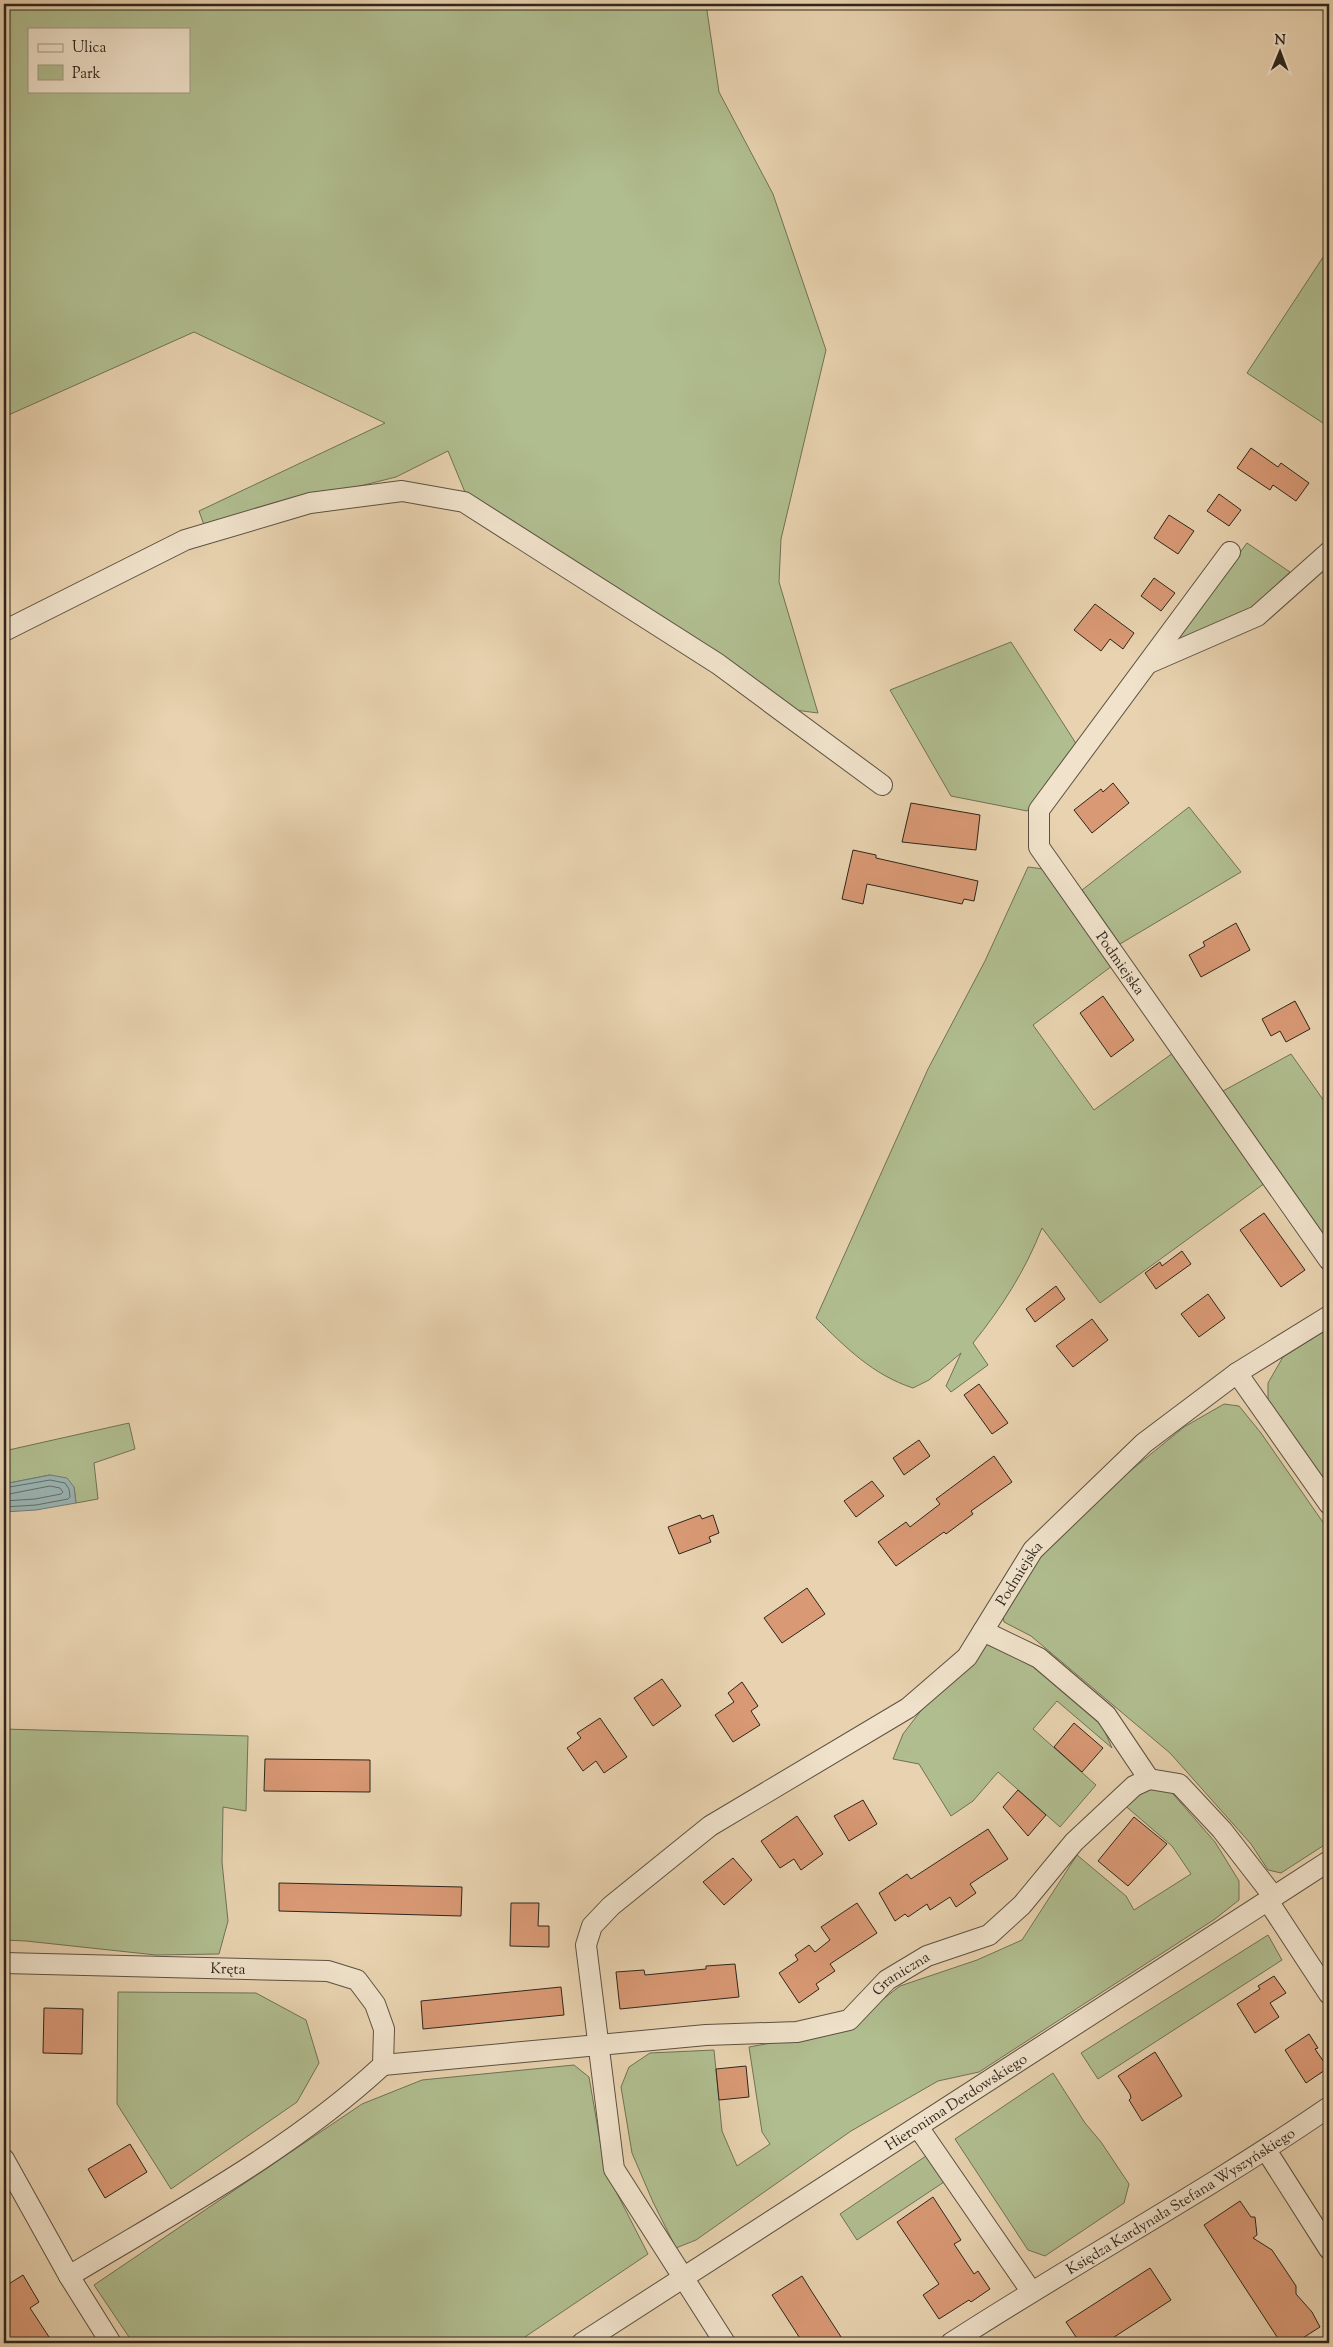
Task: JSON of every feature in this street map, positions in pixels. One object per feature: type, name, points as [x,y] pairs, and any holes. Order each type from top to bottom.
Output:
[{"type":"street","points":[[4,631],[185,540],[310,503],[402,491],[411,492],[464,502],[718,664],[882,785]]},
{"type":"street","name":"Podmiejska","points":[[1230,552],[1039,810],[1039,847],[1329,1260]]},
{"type":"street","name":"Podmiejska","points":[[1148,664],[1257,616],[1329,552]]},
{"type":"street","name":"Podmiejska","points":[[598,2046],[586,1945],[592,1926],[611,1906],[710,1826],[908,1708],[967,1657],[1033,1550],[1144,1444],[1237,1373],[1329,1316]]},
{"type":"street","points":[[1237,1373],[1329,1504]]},
{"type":"street","points":[[983,1631],[1038,1658],[1106,1715],[1149,1779],[1179,1784],[1222,1830],[1271,1899],[1329,1994]]},
{"type":"street","name":"Graniczna","points":[[598,2046],[706,2035],[797,2032],[849,2020],[887,1980],[927,1956],[989,1936],[1022,1905],[1074,1842],[1134,1786],[1149,1779]]},
{"type":"street","name":"Hieronima Derdowskiego","points":[[582,2343],[1329,1861]]},
{"type":"street","name":"Kręta","points":[[4,1963],[328,1971],[357,1980],[375,2004],[384,2028],[383,2066]]},
{"type":"street","points":[[69,2276],[247,2168],[345,2100],[383,2066],[598,2046],[614,2169],[682,2279],[725,2343]]},
{"type":"street","name":"Księdza Kardynała Stefana Wyszyńskiego","points":[[951,2343],[1031,2291],[1266,2150],[1329,2107]]},
{"type":"street","points":[[918,2127],[1031,2291]]},
{"type":"street","points":[[1266,2150],[1329,2249]]},
{"type":"street","points":[[4,2159],[69,2276],[111,2343]]},
{"type":"green space","points":[[4,4],[706,4],[719,92],[773,194],[826,350],[781,539],[779,582],[818,713],[764,706],[467,497],[448,451],[396,477],[204,525],[199,511],[385,423],[194,332],[4,417]]},
{"type":"green space","points":[[1329,248],[1329,427],[1247,373]]},
{"type":"green space","points":[[1247,543],[1290,572],[1246,613],[1175,642]]},
{"type":"green space","points":[[1011,642],[1077,745],[1027,811],[951,796],[890,690]]},
{"type":"green space","points":[[1189,807],[1241,872],[1120,944],[1082,890]]},
{"type":"green space","points":[[1028,867],[1044,869],[1112,966],[1033,1025],[1094,1110],[1173,1053],[1265,1183],[1100,1303],[1042,1228],[1012,1288],[994,1316],[973,1343],[988,1365],[951,1392],[946,1386],[961,1353],[929,1380],[913,1388],[872,1368],[816,1318],[928,1069],[985,961]]},
{"type":"green space","points":[[1291,1054],[1329,1108],[1329,1242],[1223,1091]]},
{"type":"green space","points":[[1329,1328],[1329,1486],[1268,1401],[1268,1383],[1283,1357]]},
{"type":"green space","points":[[1224,1404],[1239,1406],[1261,1433],[1329,1531],[1329,1842],[1281,1873],[1268,1870],[1251,1844],[1170,1753],[1031,1636],[1004,1622],[1002,1609],[1044,1551],[1086,1507],[1184,1427]]},
{"type":"green space","points":[[129,1423],[135,1449],[94,1463],[98,1499],[76,1503],[74,1487],[50,1475],[4,1484],[4,1451]]},
{"type":"green space","points":[[994,1642],[1030,1659],[1083,1704],[1103,1727],[1112,1748],[1057,1701],[1033,1729],[1096,1785],[1060,1827],[998,1772],[973,1801],[951,1816],[919,1764],[893,1759],[903,1734],[926,1704],[980,1646]]},
{"type":"green space","points":[[4,1729],[248,1736],[246,1811],[223,1807],[222,1862],[228,1921],[219,1954],[156,1955],[4,1940]]},
{"type":"green space","points":[[1147,1784],[1167,1787],[1215,1842],[1239,1881],[1239,1900],[1215,1919],[979,2072],[938,2081],[851,2131],[696,2240],[676,2248],[653,2202],[632,2153],[621,2087],[629,2067],[650,2053],[714,2050],[722,2131],[737,2166],[770,2144],[762,2132],[749,2047],[843,2030],[900,1986],[977,1960],[1022,1940],[1077,1855],[1126,1896],[1134,1910],[1191,1874],[1172,1846],[1122,1803]]},
{"type":"green space","points":[[1268,1935],[1282,1960],[1098,2079],[1081,2053]]},
{"type":"green space","points":[[118,1992],[256,1993],[306,2020],[319,2063],[297,2102],[171,2189],[117,2104]]},
{"type":"green space","points":[[574,2065],[589,2077],[605,2170],[648,2254],[516,2343],[133,2343],[94,2285],[362,2104],[422,2080]]},
{"type":"green space","points":[[1053,2073],[1085,2123],[1101,2142],[1129,2184],[1124,2203],[1045,2256],[1028,2250],[955,2139]]},
{"type":"green space","points":[[926,2156],[944,2182],[857,2240],[840,2214]]},
{"type":"water","points":[[50,1475],[67,1478],[74,1487],[76,1503],[36,1510],[4,1512],[4,1484]]},
{"type":"building","points":[[1251,448],[1278,467],[1281,463],[1309,483],[1296,501],[1273,485],[1270,490],[1237,468]]},
{"type":"building","points":[[1219,494],[1241,510],[1229,526],[1207,511]]},
{"type":"building","points":[[1169,515],[1194,531],[1178,554],[1154,538]]},
{"type":"building","points":[[1154,578],[1175,593],[1161,611],[1141,596]]},
{"type":"building","points":[[1095,604],[1134,633],[1123,649],[1110,639],[1101,651],[1074,630]]},
{"type":"building","points":[[1113,783],[1129,803],[1092,833],[1074,810],[1101,789],[1103,792]]},
{"type":"building","points":[[911,803],[980,815],[976,850],[902,842]]},
{"type":"building","points":[[853,850],[876,855],[876,858],[978,881],[974,901],[964,899],[962,904],[867,884],[863,904],[842,899]]},
{"type":"building","points":[[1236,923],[1250,950],[1201,977],[1189,955],[1205,946],[1203,942]]},
{"type":"building","points":[[1103,996],[1134,1040],[1111,1057],[1080,1013]]},
{"type":"building","points":[[1295,1001],[1310,1029],[1286,1042],[1280,1031],[1271,1036],[1262,1019]]},
{"type":"building","points":[[1264,1213],[1305,1270],[1281,1287],[1240,1230]]},
{"type":"building","points":[[1182,1251],[1191,1264],[1156,1289],[1145,1273],[1160,1262],[1162,1266]]},
{"type":"building","points":[[1056,1286],[1065,1299],[1035,1322],[1026,1309]]},
{"type":"building","points":[[1208,1294],[1225,1318],[1199,1337],[1181,1314]]},
{"type":"building","points":[[1092,1319],[1108,1340],[1073,1367],[1056,1346]]},
{"type":"building","points":[[979,1384],[1008,1423],[992,1434],[964,1395]]},
{"type":"building","points":[[919,1440],[930,1456],[904,1475],[893,1458]]},
{"type":"building","points":[[994,1456],[1012,1482],[971,1511],[973,1514],[946,1534],[944,1532],[896,1566],[878,1542],[906,1522],[910,1527],[940,1504],[936,1499]]},
{"type":"building","points":[[872,1481],[884,1496],[856,1517],[844,1501]]},
{"type":"building","points":[[700,1515],[702,1519],[713,1515],[719,1533],[709,1537],[711,1542],[679,1554],[668,1527]]},
{"type":"building","points":[[807,1588],[825,1614],[782,1643],[764,1618]]},
{"type":"building","points":[[662,1679],[681,1706],[653,1726],[634,1698]]},
{"type":"building","points":[[742,1682],[758,1706],[751,1711],[760,1725],[733,1742],[715,1715],[734,1702],[728,1693]]},
{"type":"building","points":[[600,1718],[627,1757],[604,1773],[596,1761],[583,1771],[567,1748],[581,1738],[577,1733]]},
{"type":"building","points":[[1074,1723],[1103,1748],[1082,1772],[1054,1747]]},
{"type":"building","points":[[265,1759],[370,1760],[370,1792],[264,1791]]},
{"type":"building","points":[[1018,1790],[1046,1815],[1028,1836],[1003,1807]]},
{"type":"building","points":[[863,1800],[877,1824],[849,1841],[834,1816]]},
{"type":"building","points":[[797,1816],[823,1854],[801,1870],[794,1859],[780,1868],[761,1841]]},
{"type":"building","points":[[1134,1817],[1167,1844],[1128,1886],[1098,1861]]},
{"type":"building","points":[[988,1829],[1008,1859],[970,1884],[976,1893],[956,1907],[950,1897],[930,1910],[927,1904],[908,1917],[905,1914],[895,1921],[879,1893],[907,1874],[911,1879]]},
{"type":"building","points":[[733,1858],[752,1880],[724,1905],[703,1882]]},
{"type":"building","points":[[279,1883],[462,1887],[461,1916],[279,1911]]},
{"type":"building","points":[[511,1903],[539,1903],[538,1926],[549,1926],[549,1947],[510,1946]]},
{"type":"building","points":[[857,1903],[877,1933],[830,1964],[835,1971],[816,1984],[819,1989],[799,2003],[779,1973],[798,1960],[795,1955],[809,1945],[815,1952],[830,1940],[821,1927]]},
{"type":"building","points":[[735,1964],[739,1997],[620,2009],[616,1972],[644,1970],[645,1975],[706,1969],[706,1966]]},
{"type":"building","points":[[1274,1976],[1286,1993],[1270,2003],[1279,2017],[1255,2033],[1237,2004],[1260,1989],[1258,1986]]},
{"type":"building","points":[[561,1987],[564,2015],[423,2029],[421,2001]]},
{"type":"building","points":[[44,2008],[83,2009],[82,2054],[43,2053]]},
{"type":"building","points":[[1309,2034],[1318,2048],[1315,2049],[1328,2068],[1306,2083],[1285,2050]]},
{"type":"building","points":[[1155,2052],[1182,2096],[1142,2121],[1129,2100],[1131,2098],[1130,2094],[1118,2076]]},
{"type":"building","points":[[746,2066],[749,2097],[719,2100],[716,2069]]},
{"type":"building","points":[[130,2144],[147,2172],[105,2198],[88,2169]]},
{"type":"building","points":[[933,2197],[961,2240],[954,2244],[974,2274],[978,2271],[990,2289],[971,2302],[969,2300],[939,2319],[923,2295],[939,2284],[897,2222]]},
{"type":"building","points":[[1240,2201],[1251,2217],[1255,2217],[1257,2235],[1253,2238],[1272,2250],[1296,2286],[1296,2294],[1312,2312],[1320,2327],[1295,2343],[1281,2343],[1204,2225]]},
{"type":"building","points":[[1150,2268],[1171,2300],[1105,2343],[1080,2343],[1066,2322]]},
{"type":"building","points":[[23,2275],[39,2302],[30,2308],[53,2343],[4,2343],[4,2287]]},
{"type":"building","points":[[802,2276],[845,2343],[803,2343],[772,2295]]}]
